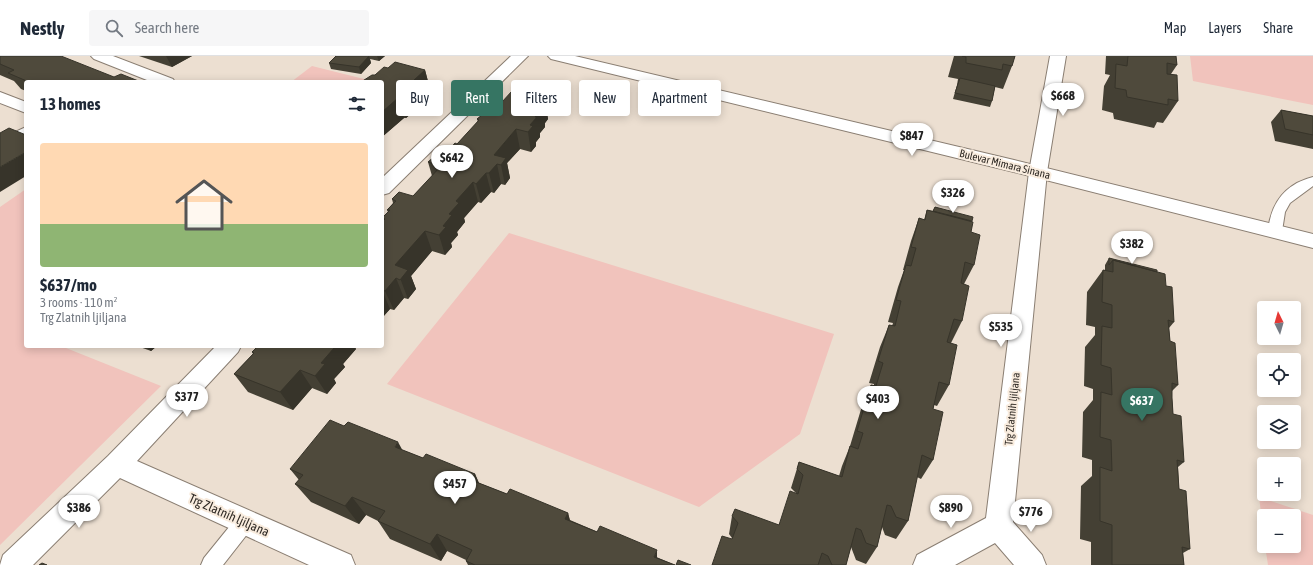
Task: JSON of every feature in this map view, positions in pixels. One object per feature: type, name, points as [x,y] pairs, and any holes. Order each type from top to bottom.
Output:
[{"type":"street","points":[[99,56],[162,80]]},
{"type":"street","points":[[384,187],[520,56]]},
{"type":"street","name":"Bulevar Mimara Sinana","points":[[556,56],[1038,172],[1313,241]]},
{"type":"street","name":"Trg Zlatnih ljiljana","points":[[999,526],[1038,172],[1058,56]]},
{"type":"street","points":[[0,97],[24,107]]},
{"type":"street","points":[[0,146],[24,133]]},
{"type":"street","points":[[13,565],[117,464],[228,348]]},
{"type":"street","name":"Trg Zlatnih ljiljana","points":[[117,464],[341,565]]},
{"type":"street","points":[[927,565],[999,526],[1032,565]]},
{"type":"lane","points":[[1275,231],[1276,218],[1281,203],[1291,193],[1313,181]]},
{"type":"lane","points":[[211,565],[245,522]]},
{"type":"shaded area","points":[[1190,56],[1313,56],[1313,105],[1193,81]]},
{"type":"shaded area","points":[[312,66],[368,80],[294,80]]},
{"type":"shaded area","points":[[24,190],[24,348],[66,348],[161,386],[0,545],[0,207]]},
{"type":"shaded area","points":[[509,233],[834,334],[800,434],[699,507],[387,384]]},
{"type":"shaded area","points":[[1260,501],[1271,501],[1295,509],[1261,509]]},
{"type":"shaded area","points":[[1301,511],[1313,515],[1313,565],[1268,565],[1266,553],[1301,553]]},
{"type":"building","points":[[0,56],[61,56],[114,77],[121,74],[136,80],[24,80],[8,73],[14,70],[0,64]]},
{"type":"building","points":[[336,56],[369,56],[359,67],[329,63]]},
{"type":"building","points":[[962,56],[1015,56],[1012,66],[1003,64],[1002,70],[966,63],[966,57]]},
{"type":"building","points":[[1128,56],[1176,56],[1177,65],[1167,63],[1167,74],[1177,75],[1178,101],[1168,99],[1168,105],[1127,97],[1126,90],[1115,88],[1116,64],[1127,66]]},
{"type":"building","points":[[395,62],[425,70],[414,80],[396,80],[396,100],[384,110],[384,80],[364,80],[372,75],[375,75],[384,67],[388,68]]},
{"type":"building","points":[[960,78],[995,86],[992,101],[955,93]]},
{"type":"building","points":[[511,92],[511,116],[537,117],[530,125],[533,126],[528,132],[516,129],[494,155],[506,158],[501,165],[497,164],[476,184],[473,182],[456,201],[459,203],[449,214],[452,215],[443,226],[446,227],[439,235],[425,231],[395,265],[408,270],[400,280],[396,278],[384,291],[384,216],[390,210],[387,210],[396,201],[392,199],[399,192],[413,196],[441,166],[428,162],[435,156],[439,157],[446,149],[449,150],[455,143],[457,144],[479,120],[477,119],[481,116],[503,116],[503,101]]},
{"type":"building","points":[[1281,110],[1313,116],[1313,135],[1285,129]]},
{"type":"building","points":[[9,128],[24,134],[24,153],[0,167],[0,133]]},
{"type":"building","points":[[935,207],[973,217],[972,221],[933,211]]},
{"type":"building","points":[[927,210],[973,222],[971,232],[980,235],[974,265],[965,262],[961,283],[969,286],[962,321],[954,319],[947,342],[957,345],[949,385],[939,382],[933,409],[943,412],[933,460],[922,455],[908,521],[896,517],[891,506],[887,505],[877,547],[866,543],[861,530],[856,528],[846,565],[832,565],[828,556],[822,553],[818,565],[712,565],[722,536],[732,539],[738,523],[732,516],[735,509],[779,525],[790,491],[798,494],[803,475],[797,469],[799,462],[842,477],[850,446],[858,449],[863,433],[857,431],[871,385],[876,386],[883,363],[878,361],[889,325],[895,326],[901,301],[896,300],[906,265],[911,266],[916,248],[911,247],[919,218],[925,220]]},
{"type":"building","points":[[1109,258],[1157,270],[1157,272],[1113,260],[1109,265]]},
{"type":"building","points":[[1113,260],[1165,274],[1166,286],[1172,287],[1174,322],[1168,320],[1170,341],[1175,343],[1178,385],[1172,383],[1173,414],[1181,416],[1184,462],[1177,460],[1179,489],[1186,491],[1190,549],[1182,547],[1184,565],[1112,565],[1112,525],[1100,521],[1100,467],[1112,471],[1111,440],[1100,437],[1101,392],[1112,395],[1111,368],[1101,365],[1102,326],[1112,328],[1112,305],[1102,302],[1103,270],[1113,272]]},
{"type":"building","points":[[256,348],[334,348],[321,363],[325,364],[315,376],[300,370],[280,392],[234,374],[254,353],[252,352]]},
{"type":"building","points":[[330,420],[344,426],[348,422],[398,442],[395,447],[423,458],[426,454],[475,474],[471,480],[507,494],[510,489],[568,513],[565,519],[597,532],[600,526],[657,550],[654,557],[675,565],[475,565],[466,561],[472,550],[437,534],[430,544],[378,521],[385,511],[352,497],[345,506],[295,484],[303,475],[290,469]]},
{"type":"building","points":[[678,560],[691,565],[676,565]]}]
